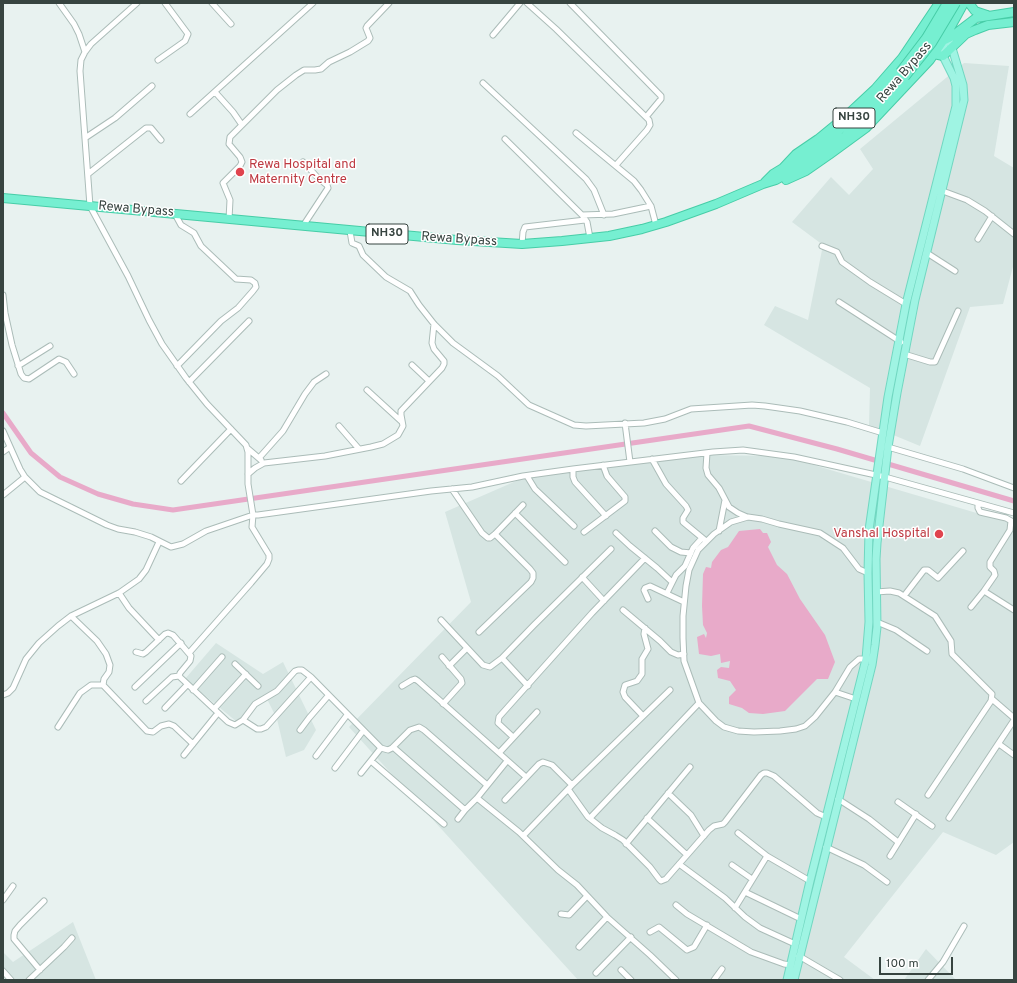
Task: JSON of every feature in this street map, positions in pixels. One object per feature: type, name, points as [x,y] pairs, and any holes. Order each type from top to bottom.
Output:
[{"type":"highway","points":[[781,170],[796,154],[818,140],[875,89],[902,58],[939,3]]},
{"type":"highway","name":"Rewa Bypass","points":[[763,184],[773,174],[805,160],[861,112],[900,72],[926,38],[947,3]]},
{"type":"highway","name":"Rewa Bypass","points":[[3,198],[350,231],[522,244],[627,233],[656,225],[716,204],[776,180],[805,160],[845,136],[864,119],[905,77],[932,43],[956,3]]},
{"type":"highway","points":[[947,39],[964,3]]},
{"type":"highway","points":[[969,3],[975,11],[987,15]]},
{"type":"highway","points":[[776,180],[786,180],[806,171],[866,128],[930,60],[947,39],[976,18],[987,15],[1014,12]]},
{"type":"highway","points":[[914,40],[934,54],[943,56],[966,34],[988,25],[1014,22]]},
{"type":"highway","points":[[921,29],[947,39]]},
{"type":"main road","points":[[787,980],[826,847],[866,659],[870,622],[868,573],[870,530],[904,354],[902,342],[906,304],[964,100],[963,85],[952,48],[947,39]]},
{"type":"main road","points":[[886,447],[883,433],[902,342],[927,253],[938,189],[957,98],[954,78],[943,56],[947,39]]},
{"type":"main road","points":[[857,702],[872,665],[876,645],[877,543],[882,473]]},
{"type":"main road","points":[[794,980],[800,956],[798,943],[801,919],[826,817],[836,796]]},
{"type":"street","points":[[59,3],[74,24],[85,52]]},
{"type":"street","points":[[63,8],[68,3]]},
{"type":"street","points":[[136,3],[91,44],[81,60],[80,71],[90,206],[128,276],[148,320],[162,344],[207,404],[264,463]]},
{"type":"street","points":[[158,60],[185,41],[188,34],[165,3]]},
{"type":"street","points":[[212,3],[231,24]]},
{"type":"street","points":[[190,114],[313,3]]},
{"type":"street","points":[[229,219],[230,200],[223,183],[240,166],[242,162],[240,157],[230,147],[228,142],[230,137],[277,90],[296,75],[304,70],[320,69],[329,62],[368,41],[370,38],[366,28],[367,26],[389,3]]},
{"type":"street","points":[[493,35],[520,3]]},
{"type":"street","points":[[528,3],[650,122],[648,130],[616,165]]},
{"type":"street","points":[[570,3],[576,5],[661,96],[661,99],[646,117]]},
{"type":"street","points":[[483,83],[586,179],[594,190],[604,215]]},
{"type":"street","points":[[85,138],[115,118],[152,86]]},
{"type":"street","points":[[215,92],[233,112],[242,125]]},
{"type":"street","points":[[88,174],[146,128],[151,128],[161,140]]},
{"type":"street","points":[[576,133],[634,181],[651,206],[656,225]]},
{"type":"street","points":[[505,139],[582,215],[590,238]]},
{"type":"street","points":[[303,162],[326,184],[328,188],[303,226]]},
{"type":"street","points":[[938,189],[967,200],[992,216],[1014,234]]},
{"type":"street","points":[[582,215],[620,213],[651,206]]},
{"type":"street","points":[[175,214],[181,225],[194,233],[200,246],[236,280],[251,280],[255,283],[256,287],[238,308],[221,321],[177,366]]},
{"type":"street","points":[[978,239],[992,216]]},
{"type":"street","points":[[522,244],[525,227],[585,220]]},
{"type":"street","points":[[350,231],[350,240],[352,243],[359,246],[362,254],[386,277],[410,292],[434,324],[453,342],[498,376],[524,401],[533,407],[576,426],[659,421],[684,411],[699,408],[765,406],[800,411],[847,422],[883,433]]},
{"type":"street","points":[[822,246],[837,252],[841,261],[847,266],[906,304]]},
{"type":"street","points":[[927,253],[955,271]]},
{"type":"street","points":[[3,295],[7,326],[18,366],[24,378],[29,379],[57,360],[62,359],[66,362],[74,374]]},
{"type":"street","points":[[839,302],[902,342]]},
{"type":"street","points":[[904,354],[930,362],[935,362],[958,311]]},
{"type":"street","points":[[189,382],[249,321]]},
{"type":"street","points":[[248,474],[264,463],[325,456],[377,446],[389,441],[400,432],[402,423],[401,411],[442,368],[444,363],[433,346],[432,340],[434,324]]},
{"type":"street","points":[[18,366],[50,346]]},
{"type":"street","points":[[412,365],[429,381]]},
{"type":"street","points":[[259,458],[283,431],[314,382],[326,374]]},
{"type":"street","points":[[367,390],[402,423]]},
{"type":"street","points":[[625,423],[630,460]]},
{"type":"street","points":[[339,426],[359,449]]},
{"type":"street","points":[[181,481],[231,429]]},
{"type":"street","points":[[3,431],[25,477],[40,492],[107,525],[151,537],[171,547],[176,547],[206,531],[253,513],[258,515],[431,491],[472,487],[527,476],[630,460],[743,450],[794,457],[882,473],[1014,513]]},
{"type":"street","points":[[3,452],[10,447]]},
{"type":"street","points":[[189,653],[251,583],[269,559],[267,550],[255,534],[252,527],[253,513],[248,484],[247,447]]},
{"type":"street","points":[[886,447],[963,469],[1014,488]]},
{"type":"street","points":[[707,453],[707,472],[710,479],[719,488],[725,500],[734,511],[748,517],[820,533],[843,548],[859,569],[868,573]]},
{"type":"street","points":[[652,459],[666,484],[687,508],[683,522],[704,540]]},
{"type":"street","points":[[584,532],[623,504],[625,500],[607,476],[603,465]]},
{"type":"street","points":[[573,469],[572,477],[574,482],[606,516]]},
{"type":"street","points":[[527,476],[535,489],[574,526]]},
{"type":"street","points":[[3,495],[25,477]]},
{"type":"street","points":[[452,489],[486,537],[490,538],[523,505]]},
{"type":"street","points":[[719,530],[725,500]]},
{"type":"street","points":[[971,607],[995,574],[990,567],[990,562],[1008,533],[1012,522],[980,512],[978,503]]},
{"type":"street","points":[[515,513],[565,562]]},
{"type":"street","points":[[667,594],[676,575],[685,566],[693,548],[731,522],[748,517]]},
{"type":"street","points":[[655,531],[671,547],[681,552],[691,553]]},
{"type":"street","points":[[616,533],[672,582]]},
{"type":"street","points":[[479,632],[531,582],[533,578],[533,573],[530,569],[495,534]]},
{"type":"street","points":[[704,540],[689,570],[684,602],[684,661],[699,703],[708,714],[724,727],[738,731],[754,732],[780,731],[805,726],[815,718],[835,692],[850,667],[859,659],[866,659]]},
{"type":"street","points":[[3,695],[8,693],[13,688],[22,666],[39,643],[70,616],[118,593],[139,579],[146,570],[160,542]]},
{"type":"street","points":[[441,620],[467,648],[487,667],[490,668],[502,658],[611,549]]},
{"type":"street","points":[[904,596],[924,570],[928,570],[938,578],[963,551]]},
{"type":"street","points":[[512,738],[500,725],[498,720],[499,717],[645,558]]},
{"type":"street","points":[[582,577],[604,601]]},
{"type":"street","points":[[648,599],[644,590],[647,586],[650,586],[684,602]]},
{"type":"street","points":[[876,592],[890,591],[904,596],[932,613],[938,619],[951,641],[952,654],[990,691],[993,696],[928,795]]},
{"type":"street","points":[[984,591],[1014,610]]},
{"type":"street","points":[[118,593],[129,608],[159,640]]},
{"type":"street","points":[[623,610],[671,652],[678,655],[684,654]]},
{"type":"street","points":[[70,616],[97,641],[106,654],[110,665],[109,672],[104,679],[103,685]]},
{"type":"street","points":[[877,622],[905,636],[927,651]]},
{"type":"street","points":[[643,716],[625,697],[623,692],[625,686],[637,681],[642,674],[642,659],[648,649],[644,628]]},
{"type":"street","points":[[136,652],[143,654],[165,634],[171,633],[189,653],[191,659],[179,676]]},
{"type":"street","points":[[135,687],[181,643]]},
{"type":"street","points":[[449,666],[467,648]]},
{"type":"street","points":[[192,690],[222,657]]},
{"type":"street","points":[[442,657],[462,682],[443,704]]},
{"type":"street","points":[[502,658],[528,686]]},
{"type":"street","points":[[235,664],[258,686]]},
{"type":"street","points":[[179,676],[192,690],[216,711],[232,724],[238,724],[256,704],[276,691],[295,671],[302,670],[381,748],[388,750],[410,730],[419,728],[424,730],[488,785]]},
{"type":"street","points":[[184,755],[216,711],[246,674]]},
{"type":"street","points":[[146,701],[168,680],[172,677],[179,676]]},
{"type":"street","points":[[243,720],[256,729],[261,729],[266,726],[311,678]]},
{"type":"street","points":[[402,686],[412,680],[418,680],[526,777]]},
{"type":"street","points":[[58,727],[80,693],[91,685],[103,685],[147,731],[153,732],[160,726],[169,724],[174,726],[193,744]]},
{"type":"street","points":[[166,708],[188,685]]},
{"type":"street","points":[[523,836],[570,787],[670,690]]},
{"type":"street","points":[[835,692],[857,702]]},
{"type":"street","points":[[300,730],[328,696]]},
{"type":"street","points":[[949,818],[1014,719],[992,699]]},
{"type":"street","points":[[590,818],[699,703]]},
{"type":"street","points":[[499,754],[536,712]]},
{"type":"street","points":[[316,756],[347,715]]},
{"type":"street","points":[[335,768],[363,731]]},
{"type":"street","points":[[999,744],[1014,755]]},
{"type":"street","points":[[393,747],[465,810]]},
{"type":"street","points":[[361,774],[381,748]]},
{"type":"street","points":[[371,761],[444,824]]},
{"type":"street","points":[[458,819],[507,761]]},
{"type":"street","points":[[505,800],[539,764],[543,762],[552,765],[570,787],[590,818],[626,844],[650,867],[659,879],[662,880],[666,879],[714,826],[725,822],[764,773],[774,776],[817,813],[826,817]]},
{"type":"street","points":[[626,844],[690,767]]},
{"type":"street","points":[[668,793],[691,815],[704,836]]},
{"type":"street","points":[[836,796],[898,842]]},
{"type":"street","points":[[477,798],[523,836],[558,870],[577,885],[606,917],[631,937],[676,980]]},
{"type":"street","points":[[898,802],[932,826]]},
{"type":"street","points":[[890,856],[916,814]]},
{"type":"street","points":[[647,818],[687,855]]},
{"type":"street","points":[[738,833],[767,856],[810,881]]},
{"type":"street","points":[[826,847],[864,865],[887,882]]},
{"type":"street","points":[[735,908],[767,856]]},
{"type":"street","points":[[679,864],[725,898],[745,917],[760,928],[771,934],[798,943]]},
{"type":"street","points":[[732,865],[752,879]]},
{"type":"street","points":[[3,900],[13,886]]},
{"type":"street","points":[[744,892],[801,919]]},
{"type":"street","points":[[561,914],[569,915],[587,896]]},
{"type":"street","points":[[40,970],[14,939],[14,935],[20,924],[44,901]]},
{"type":"street","points":[[676,905],[751,952],[784,964],[791,965]]},
{"type":"street","points":[[579,947],[606,917]]},
{"type":"street","points":[[650,932],[659,927],[688,950],[694,947],[707,925]]},
{"type":"street","points":[[928,980],[943,962],[964,926]]},
{"type":"street","points":[[596,973],[631,937]]},
{"type":"street","points":[[29,980],[72,938]]},
{"type":"street","points":[[800,956],[840,980]]},
{"type":"street","points":[[714,980],[722,968]]},
{"type":"street","points":[[621,970],[631,980]]},
{"type":"street","points":[[3,971],[11,980]]},
{"type":"shaded area","points":[[964,63],[1009,66],[994,156],[1014,168],[1014,263],[1003,304],[970,307],[920,446],[869,425],[870,388],[764,325],[775,306],[808,320],[823,245],[792,222],[831,177],[849,195],[873,169],[860,149]]},
{"type":"shaded area","points":[[699,455],[783,456],[1014,524],[1014,842],[996,855],[943,832],[844,957],[875,980],[578,980],[349,727],[471,602],[445,512],[523,478]]},
{"type":"shaded area","points":[[760,529],[763,533],[767,533],[771,542],[768,547],[777,565],[787,574],[800,599],[825,635],[835,662],[828,679],[817,679],[785,711],[763,714],[749,713],[742,708],[729,704],[729,697],[736,690],[730,681],[718,678],[717,670],[721,667],[729,668],[730,661],[721,663],[720,654],[711,656],[699,654],[697,637],[704,634],[706,638],[707,633],[703,625],[702,606],[703,574],[706,567],[711,568],[712,562],[721,550],[728,547],[739,531]]},
{"type":"shaded area","points":[[216,643],[263,674],[283,662],[316,730],[304,750],[286,757],[277,719],[265,695],[237,722],[185,679]]},
{"type":"shaded area","points":[[73,922],[96,980],[3,980],[3,952],[13,962]]},
{"type":"shaded area","points":[[926,949],[956,980],[904,980]]},
{"type":"waterway","points":[[3,413],[31,453],[60,477],[98,494],[133,504],[173,510],[749,426],[837,449],[1014,501]]},
{"type":"place","name":"Rewa Hospital and Maternity Centre","points":[[240,172]]},
{"type":"place","name":"Vanshal Hospital","points":[[939,534]]}]
